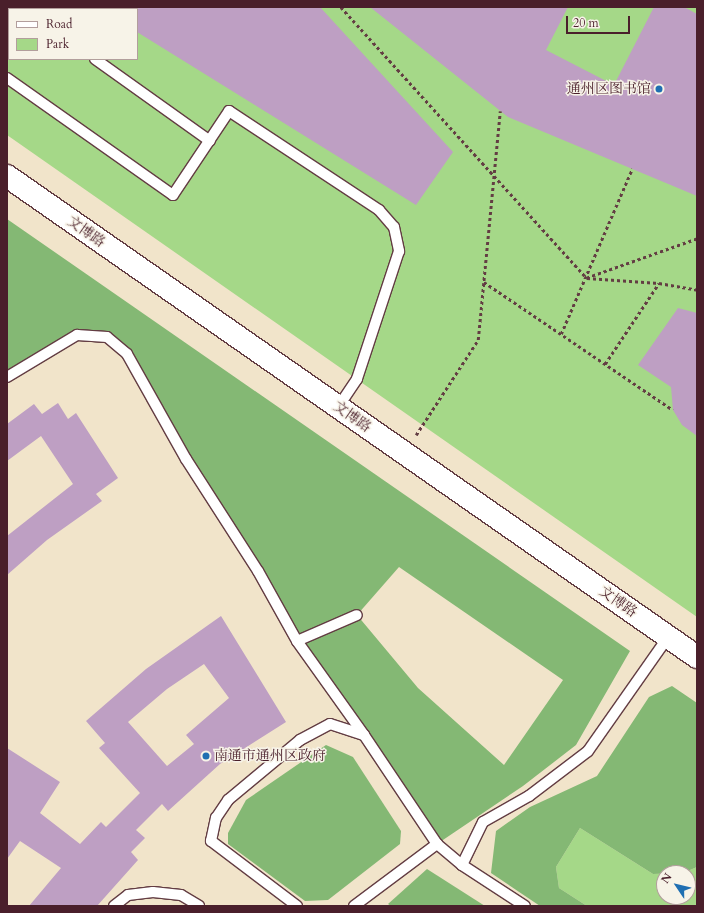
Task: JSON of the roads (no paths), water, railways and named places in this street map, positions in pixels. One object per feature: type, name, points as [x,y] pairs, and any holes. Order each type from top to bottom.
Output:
[{"type":"street","name":"文博路","points":[[7,176],[697,657]]},
{"type":"lane","points":[[96,60],[210,141]]},
{"type":"lane","points":[[7,78],[174,194],[230,111],[379,210],[394,227],[399,251],[358,379],[338,407]]},
{"type":"lane","points":[[7,376],[77,335],[107,336],[127,354],[186,459],[258,572],[297,641],[364,735],[437,844],[462,865],[525,906]]},
{"type":"lane","points":[[297,641],[357,615]]},
{"type":"lane","points":[[462,865],[483,822],[529,796],[588,751],[668,637]]},
{"type":"lane","points":[[297,906],[211,841],[216,818],[228,800],[300,740],[330,724],[364,735]]},
{"type":"lane","points":[[354,906],[437,844]]},
{"type":"lane","points":[[114,906],[128,895],[153,892],[181,895],[199,906]]},
{"type":"place","name":"通州区图书馆","points":[[659,89]]},
{"type":"place","name":"南通市通州区政府","points":[[206,756]]}]
